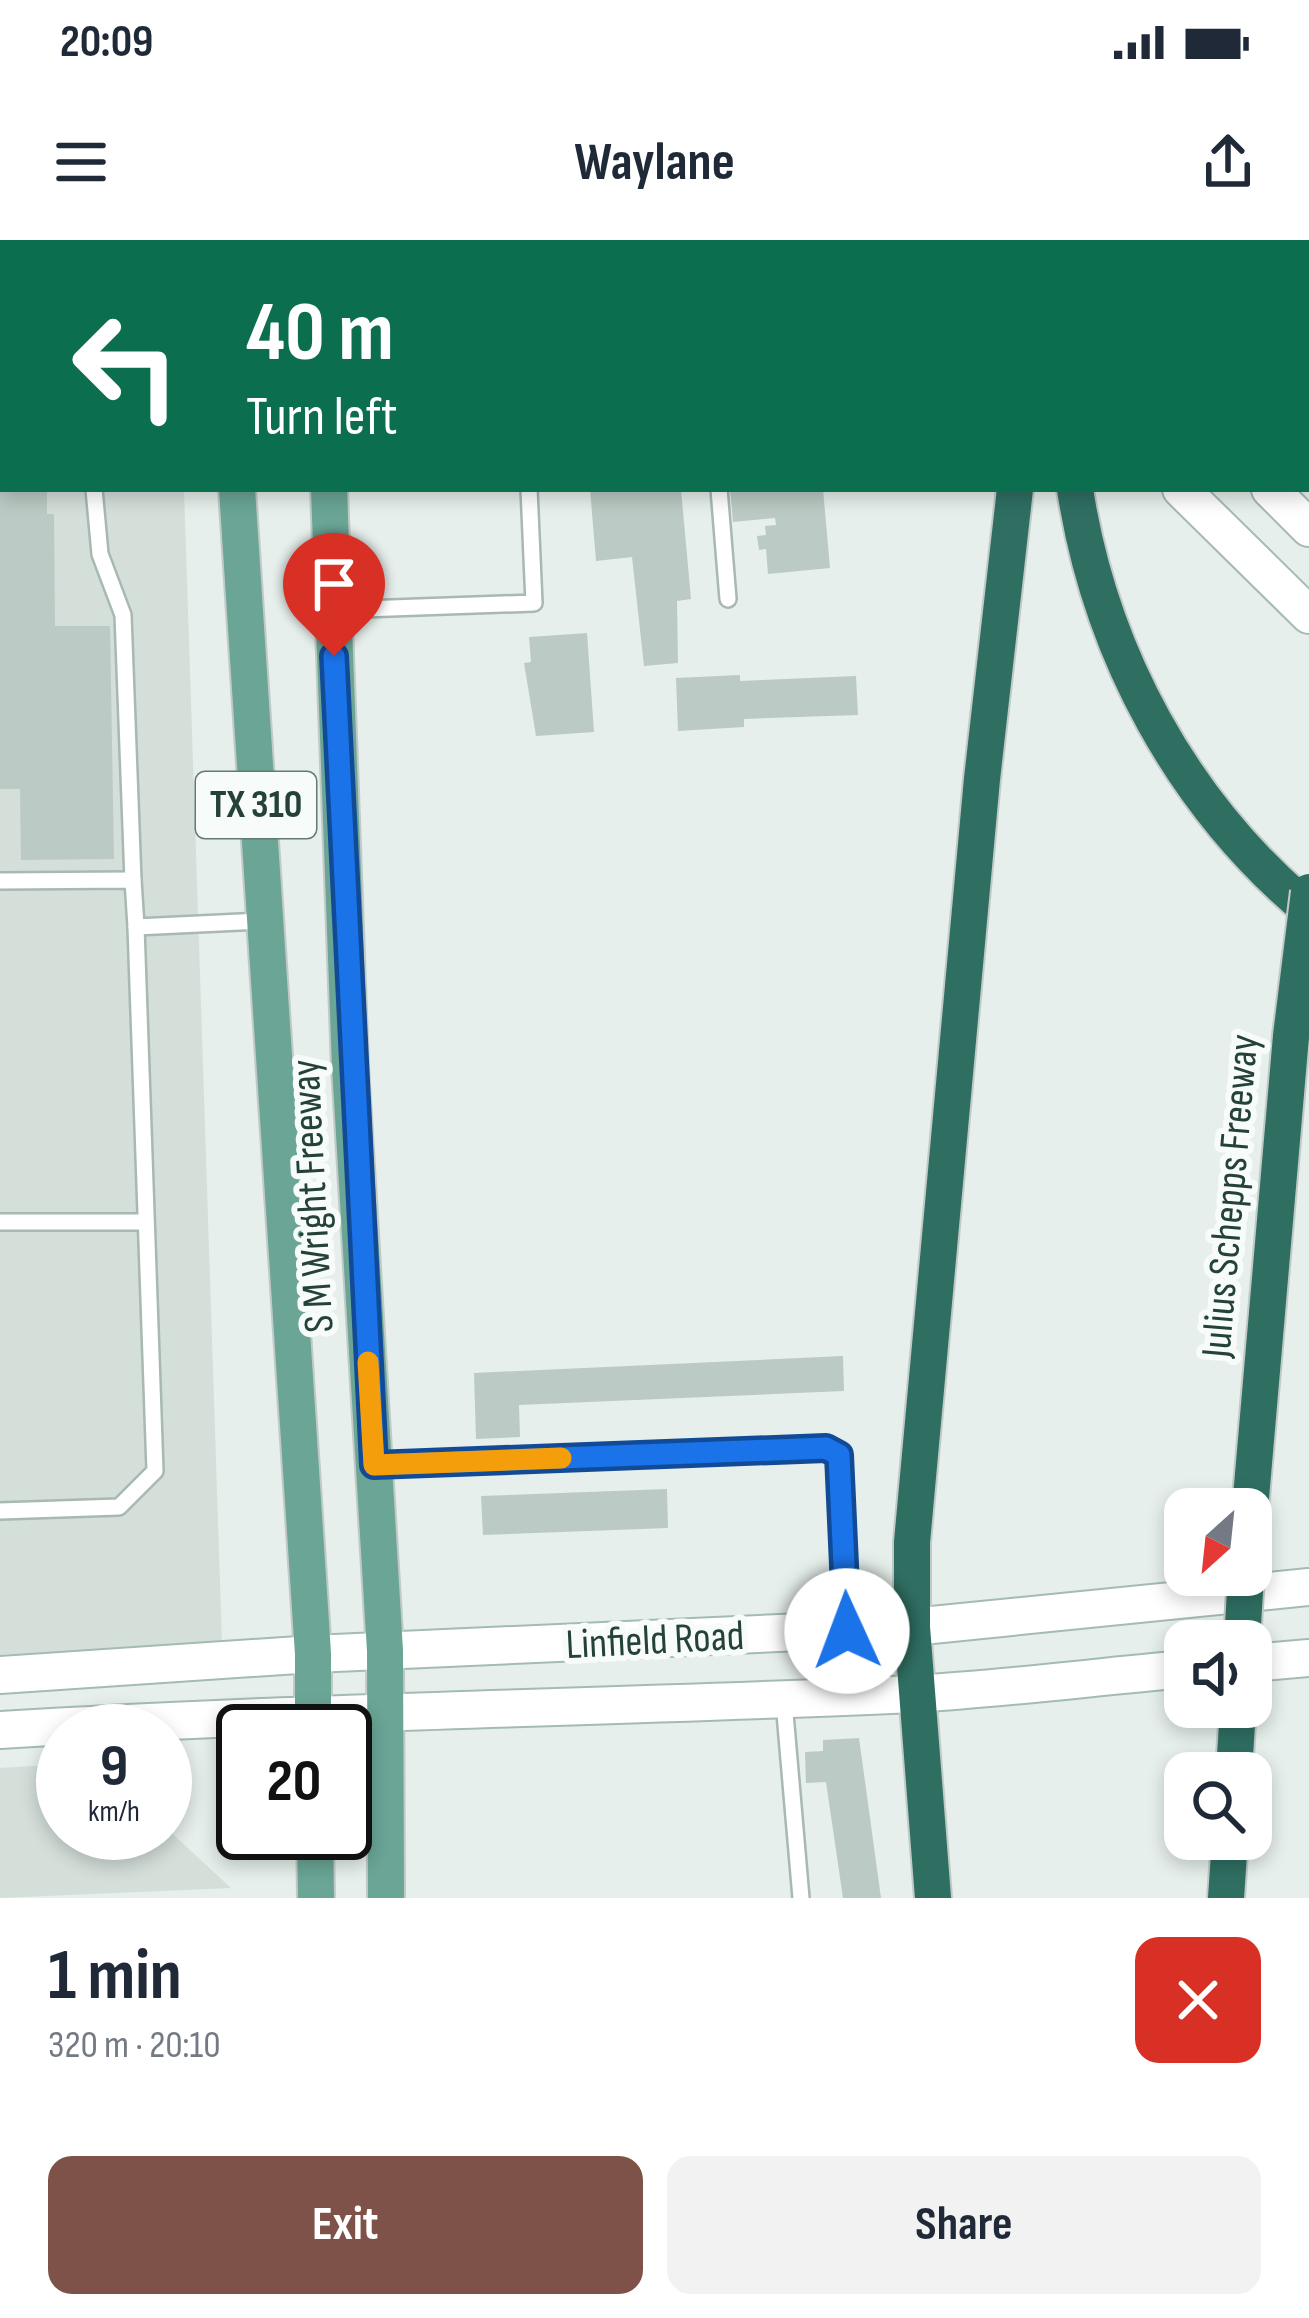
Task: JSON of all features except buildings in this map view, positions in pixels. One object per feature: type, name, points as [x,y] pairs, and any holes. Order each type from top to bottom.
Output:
[{"type":"highway","points":[[1075,492],[1084,551],[1134,687],[1177,759],[1225,825],[1309,910]]},
{"type":"highway","points":[[933,1898],[912,1627],[919,1433],[1015,495]]},
{"type":"highway","name":"Julius Schepps Freeway","points":[[1252,1488],[1291,1036],[1309,892]]},
{"type":"highway","points":[[1226,1898],[1229,1860]]},
{"type":"main road","name":"S M Wright Freeway","points":[[237,492],[313,1704]]},
{"type":"main road","name":"S M Wright Freeway","points":[[329,492],[386,1651],[386,1898]]},
{"type":"main road","points":[[1183,492],[1309,615]]},
{"type":"main road","points":[[1273,492],[1309,528]]},
{"type":"main road","name":"Linfield Road","points":[[0,1675],[313,1654],[912,1627],[1309,1587]]},
{"type":"main road","points":[[1272,1661],[1309,1658]]},
{"type":"main road","name":"Linfield Road","points":[[372,1717],[917,1694],[1164,1671]]},
{"type":"main road","name":"Linfield Road","points":[[0,1730],[216,1716]]},
{"type":"main road","points":[[315,1860],[316,1898]]},
{"type":"lane","points":[[0,1511],[118,1507],[154,1471],[123,615],[100,554],[94,492]]},
{"type":"lane","points":[[332,610],[534,603],[529,492]]},
{"type":"lane","points":[[719,492],[728,599]]},
{"type":"lane","points":[[0,881],[133,880]]},
{"type":"lane","points":[[136,927],[262,920]]},
{"type":"lane","points":[[0,1222],[146,1222]]},
{"type":"lane","points":[[374,1465],[826,1448],[839,1455],[847,1631]]},
{"type":"lane","points":[[784,1699],[801,1898]]},
{"type":"shaded area","points":[[0,492],[184,492],[222,1643],[0,1655]]},
{"type":"shaded area","points":[[36,1766],[36,1860],[192,1860],[192,1852],[231,1888],[0,1898],[0,1768]]},
{"type":"slow traffic","points":[[368,1362],[374,1465],[561,1458]]},
{"type":"route","points":[[334,656],[350,1067],[374,1465],[826,1448],[839,1455],[847,1631]]}]
